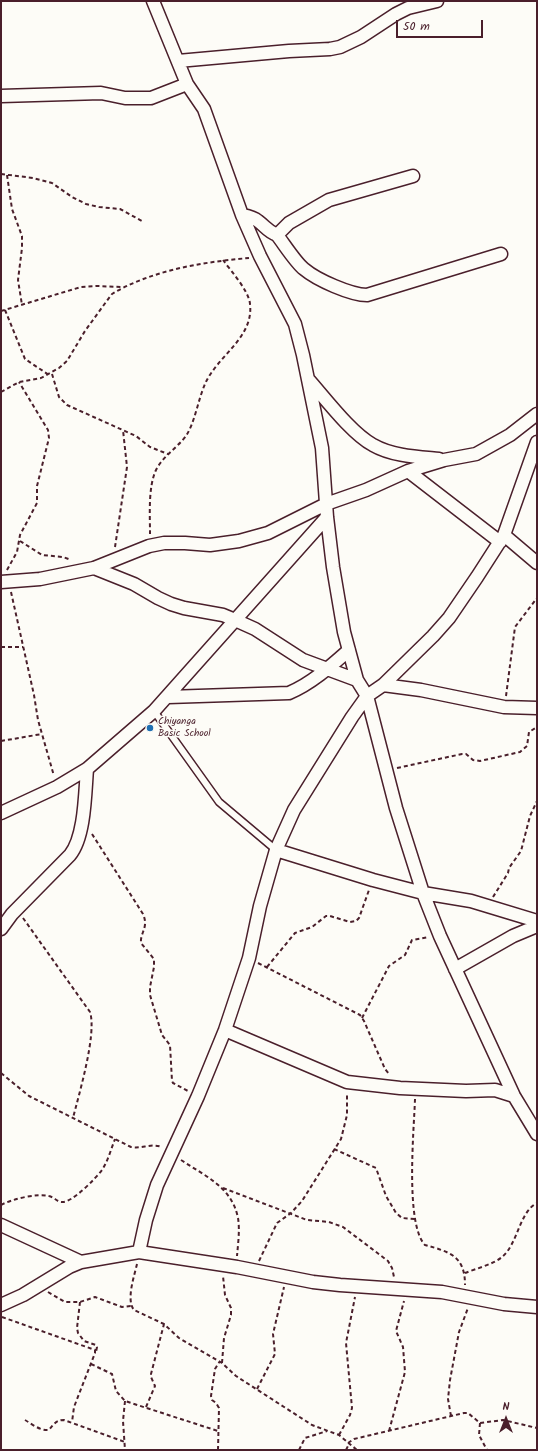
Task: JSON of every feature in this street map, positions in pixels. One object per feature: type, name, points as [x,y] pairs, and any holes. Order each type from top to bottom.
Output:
[{"type":"street","points":[[153,1],[187,84],[204,110],[242,215],[260,256],[295,324],[322,448],[327,517],[335,581],[344,632],[357,680],[367,696],[386,771],[423,893],[440,936],[514,1096],[537,1134]]},
{"type":"street","points":[[178,61],[282,51],[330,49],[362,37],[396,14],[408,8],[437,1]]},
{"type":"street","points":[[1,96],[101,92],[124,98],[151,98],[187,84]]},
{"type":"street","points":[[277,235],[289,223],[329,200],[412,176]]},
{"type":"street","points":[[242,215],[258,221],[266,229],[277,235],[304,269],[334,286],[361,295],[367,295],[501,254]]},
{"type":"street","points":[[308,379],[354,430],[373,445],[388,452],[444,460]]},
{"type":"street","points":[[5,580],[40,579],[94,568],[149,546],[164,543],[210,545],[239,542],[268,533],[326,504],[366,490],[408,471],[444,460],[481,452],[510,435],[537,414]]},
{"type":"street","points":[[139,1252],[151,1201],[198,1096],[225,1030],[249,958],[260,906],[276,850],[294,810],[352,717],[367,696],[384,685],[449,618],[502,539],[537,442]]},
{"type":"street","points":[[408,471],[537,563]]},
{"type":"street","points":[[1,813],[57,787],[87,769],[154,711],[327,517]]},
{"type":"street","points":[[94,568],[134,584],[171,604],[184,608],[223,615],[235,620],[255,630],[303,660],[357,680]]},
{"type":"street","points":[[168,697],[289,693],[306,684],[327,669],[349,650]]},
{"type":"street","points":[[384,685],[421,690],[504,707],[537,708]]},
{"type":"street","points":[[1,929],[17,909],[75,849],[82,820],[87,769]]},
{"type":"street","points":[[276,850],[373,880],[423,893],[462,899],[537,921]]},
{"type":"street","points":[[455,969],[512,936],[537,926]]},
{"type":"street","points":[[225,1030],[348,1082],[416,1089],[495,1090],[514,1096]]},
{"type":"street","points":[[1,1226],[81,1262]]},
{"type":"street","points":[[1,1304],[23,1295],[69,1267],[81,1262],[139,1252],[255,1270],[313,1282],[442,1292],[469,1296],[504,1304],[537,1307]]},
{"type":"lane","points":[[154,711],[219,802],[276,850]]},
{"type":"path","points":[[1,174],[33,178],[52,183],[72,197],[86,204],[120,209],[142,221]]},
{"type":"path","points":[[6,175],[12,209],[22,236],[18,280],[22,305]]},
{"type":"path","points":[[1,392],[19,382],[41,378],[50,374],[67,360],[84,331],[112,294],[123,288],[157,274],[195,265],[260,256]]},
{"type":"path","points":[[149,546],[152,492],[154,477],[159,465],[186,435],[205,383],[242,336],[248,324],[250,304],[248,297],[223,260]]},
{"type":"path","points":[[1,311],[81,287],[97,286],[123,288]]},
{"type":"path","points":[[5,310],[26,359],[50,374],[58,397],[67,405],[123,430],[139,438],[154,449],[168,454]]},
{"type":"path","points":[[19,382],[49,434],[37,486],[37,503],[21,532],[17,552],[5,580],[23,647],[42,734],[57,787]]},
{"type":"path","points":[[115,560],[115,540],[127,467],[123,430]]},
{"type":"path","points":[[19,541],[42,555],[73,561]]},
{"type":"path","points":[[504,707],[515,627],[537,598]]},
{"type":"path","points":[[1,647],[23,647]]},
{"type":"path","points":[[386,771],[462,754],[466,754],[473,760],[480,761],[520,752],[527,746],[529,732],[537,726]]},
{"type":"path","points":[[1,740],[42,734]]},
{"type":"path","points":[[490,906],[494,895],[508,873],[509,868],[521,851],[530,814],[537,801]]},
{"type":"path","points":[[82,820],[143,914],[145,927],[141,943],[154,959],[150,996],[162,1035],[170,1045],[172,1080],[174,1083],[198,1096]]},
{"type":"path","points":[[267,967],[298,931],[312,928],[326,916],[350,922],[356,921],[359,918],[373,880]]},
{"type":"path","points":[[17,909],[90,1012],[92,1024],[87,1060],[73,1118]]},
{"type":"path","points":[[362,1018],[389,966],[405,955],[412,940],[440,936]]},
{"type":"path","points":[[249,958],[357,1013],[362,1018],[385,1069],[400,1088]]},
{"type":"path","points":[[1,1073],[30,1096],[131,1147],[137,1148],[154,1145],[172,1153],[223,1188],[307,1220],[329,1222],[343,1227],[388,1261],[402,1288],[396,1331],[403,1347],[405,1372],[389,1431]]},
{"type":"path","points":[[255,1270],[274,1228],[281,1219],[291,1213],[302,1201],[341,1139],[347,1115],[348,1082]]},
{"type":"path","points":[[416,1089],[413,1172],[415,1219],[419,1237],[425,1245],[441,1249],[454,1256],[462,1266],[465,1273],[469,1296],[459,1332],[450,1380],[448,1399],[451,1416]]},
{"type":"path","points":[[1,1205],[17,1199],[44,1196],[62,1202],[73,1199],[102,1169],[115,1139]]},
{"type":"path","points":[[334,1150],[376,1168],[386,1196],[396,1213],[402,1218],[415,1219]]},
{"type":"path","points":[[223,1188],[233,1203],[238,1220],[237,1267]]},
{"type":"path","points":[[465,1273],[502,1258],[510,1247],[529,1209],[537,1203]]},
{"type":"path","points":[[139,1252],[130,1299],[131,1306],[134,1310],[164,1324],[179,1338],[221,1362],[236,1376],[257,1390],[312,1425],[339,1435],[356,1450]]},
{"type":"path","points":[[218,1450],[219,1408],[212,1400],[211,1396],[215,1369],[221,1362],[224,1338],[231,1315],[231,1308],[224,1295],[223,1288],[224,1265]]},
{"type":"path","points":[[257,1390],[275,1354],[274,1334],[287,1276]]},
{"type":"path","points":[[37,1286],[65,1302],[80,1302],[95,1297],[122,1307],[131,1306]]},
{"type":"path","points":[[339,1435],[350,1415],[352,1408],[346,1343],[357,1286]]},
{"type":"path","points":[[72,1422],[74,1407],[97,1347],[84,1341],[77,1330],[80,1302]]},
{"type":"path","points":[[1,1317],[93,1349],[95,1353]]},
{"type":"path","points":[[146,1407],[154,1386],[151,1374],[164,1324]]},
{"type":"path","points":[[91,1364],[112,1374],[116,1391],[124,1400],[218,1431]]},
{"type":"path","points":[[124,1400],[123,1420],[125,1450]]},
{"type":"path","points":[[346,1450],[349,1443],[354,1439],[466,1413],[480,1423],[503,1420],[537,1428]]},
{"type":"path","points":[[24,1420],[42,1430],[49,1430],[58,1420],[64,1420],[125,1442]]},
{"type":"path","points":[[480,1423],[479,1435],[487,1450]]},
{"type":"path","points":[[299,1450],[305,1438],[328,1431]]},
{"type":"place","name":"Chiyanga Basic School","points":[[150,728]]}]
